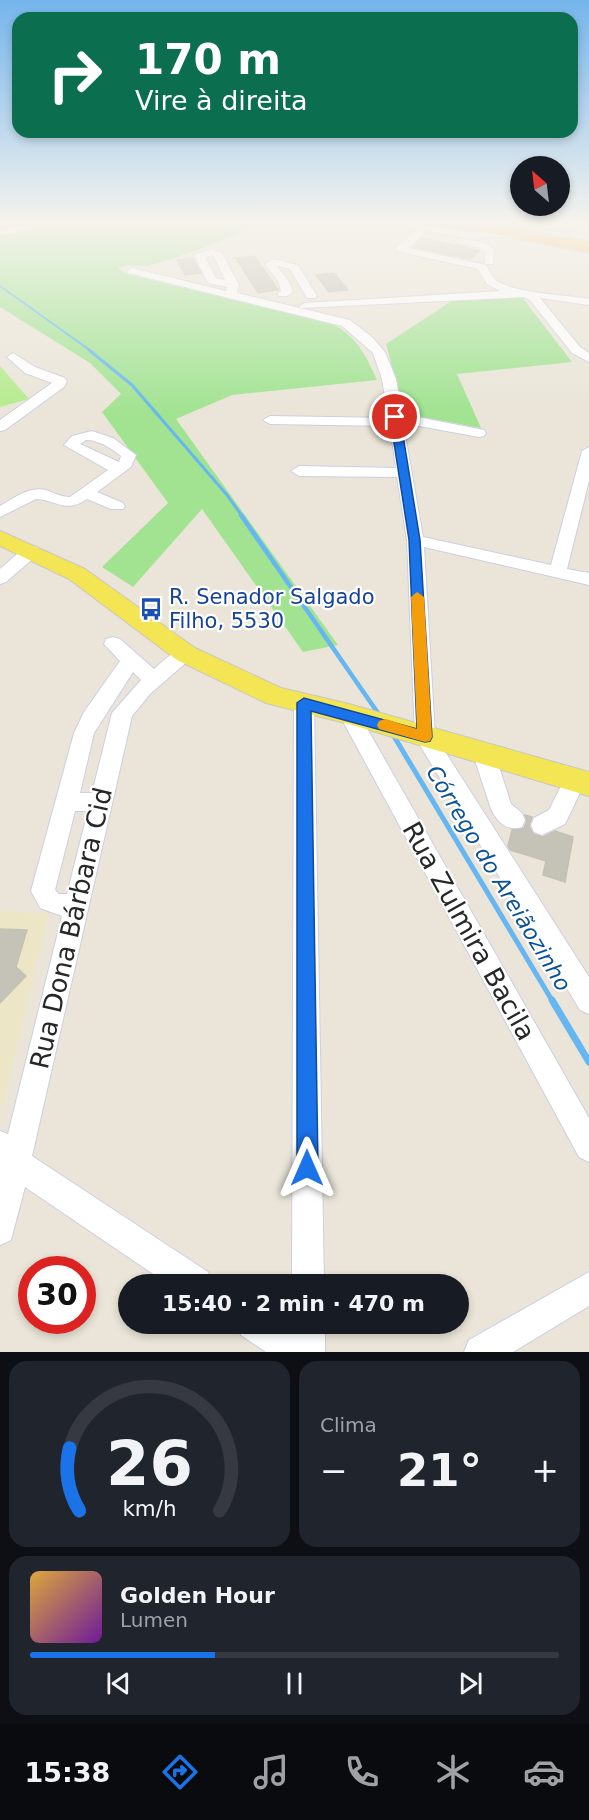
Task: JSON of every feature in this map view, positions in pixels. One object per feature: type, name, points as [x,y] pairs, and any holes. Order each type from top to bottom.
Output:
[{"type":"main road","points":[[0,538],[31,551],[98,587],[186,654],[275,696],[348,714],[582,782]]},
{"type":"street","points":[[206,285],[232,290],[258,301],[365,303],[520,293],[589,302]]},
{"type":"street","points":[[284,301],[287,292],[285,285]]},
{"type":"street","points":[[304,285],[310,296]]},
{"type":"street","points":[[499,285],[534,298],[576,350],[589,358]]},
{"type":"street","points":[[284,301],[294,297],[328,295]]},
{"type":"street","points":[[284,301],[346,323],[379,352],[389,379],[414,540],[425,737],[586,993]]},
{"type":"street","points":[[346,323],[344,315],[351,307],[365,303]]},
{"type":"street","points":[[0,428],[60,381],[30,370],[13,357]]},
{"type":"street","points":[[0,440],[57,397]]},
{"type":"street","points":[[0,416],[23,410]]},
{"type":"street","points":[[270,420],[395,419],[479,434]]},
{"type":"street","points":[[558,572],[589,453]]},
{"type":"street","points":[[0,512],[33,494],[42,494],[68,502],[86,493],[118,469]]},
{"type":"street","points":[[299,471],[403,473]]},
{"type":"street","points":[[86,493],[117,506]]},
{"type":"street","points":[[414,540],[589,579]]},
{"type":"street","points":[[0,578],[31,551]]},
{"type":"street","points":[[113,644],[154,680]]},
{"type":"street","name":"Rua Dona Bárbara Cid","points":[[0,1228],[7,1154],[76,906],[122,713],[143,689],[186,654]]},
{"type":"street","points":[[76,906],[52,904],[45,900],[43,891],[66,801],[91,718],[130,661]]},
{"type":"street","points":[[304,703],[308,1274]]},
{"type":"street","name":"Rua Zulmira Bacila","points":[[348,714],[589,1147]]},
{"type":"street","points":[[484,754],[502,809],[514,820]]},
{"type":"street","points":[[542,825],[556,817],[582,782]]},
{"type":"street","points":[[66,801],[101,803]]},
{"type":"street","points":[[7,1154],[181,1274]]},
{"type":"street","points":[[481,1352],[589,1288]]},
{"type":"street","points":[[269,1334],[296,1352]]},
{"type":"street","points":[[308,1334],[308,1352]]},
{"type":"shaded area","points":[[0,911],[49,913],[2,1109],[0,1107]]},
{"type":"green space","points":[[0,285],[172,285],[332,324],[348,334],[360,348],[377,380],[232,395],[176,419],[338,645],[303,652],[202,509],[133,587],[102,567],[168,503],[102,412],[121,394],[90,363],[0,307]]},
{"type":"green space","points":[[521,296],[572,362],[457,374],[481,428],[405,414],[386,344],[453,300]]},
{"type":"green space","points":[[0,366],[29,399],[0,407]]},
{"type":"building","points":[[253,285],[275,285],[278,290],[258,293]]},
{"type":"building","points":[[324,285],[344,285],[348,290],[329,292]]},
{"type":"building","points":[[525,815],[532,817],[529,826],[533,834],[543,837],[555,831],[573,837],[565,882],[543,875],[546,861],[510,850],[508,846],[512,830],[524,828],[527,821]]},
{"type":"building","points":[[0,929],[27,930],[16,967],[26,976],[0,1003]]},
{"type":"waterway","name":"Córrego do Areiãozinho","points":[[0,286],[91,351]]},
{"type":"waterway","name":"Córrego do Areiãozinho","points":[[89,350],[132,385],[227,495],[242,516]]},
{"type":"waterway","name":"Córrego do Areiãozinho","points":[[241,515],[380,716]]},
{"type":"waterway","name":"Córrego do Areiãozinho","points":[[392,733],[553,1002]]},
{"type":"waterway","name":"Córrego do Areiãozinho","points":[[552,1000],[589,1062]]},
{"type":"slow traffic","points":[[385,725],[425,737],[417,597]]},
{"type":"place","name":"R. Senador Salgado Filho, 5530","points":[[151,609]]},
{"type":"route","points":[[307,1168],[304,703],[425,737],[414,540],[395,417]]}]
